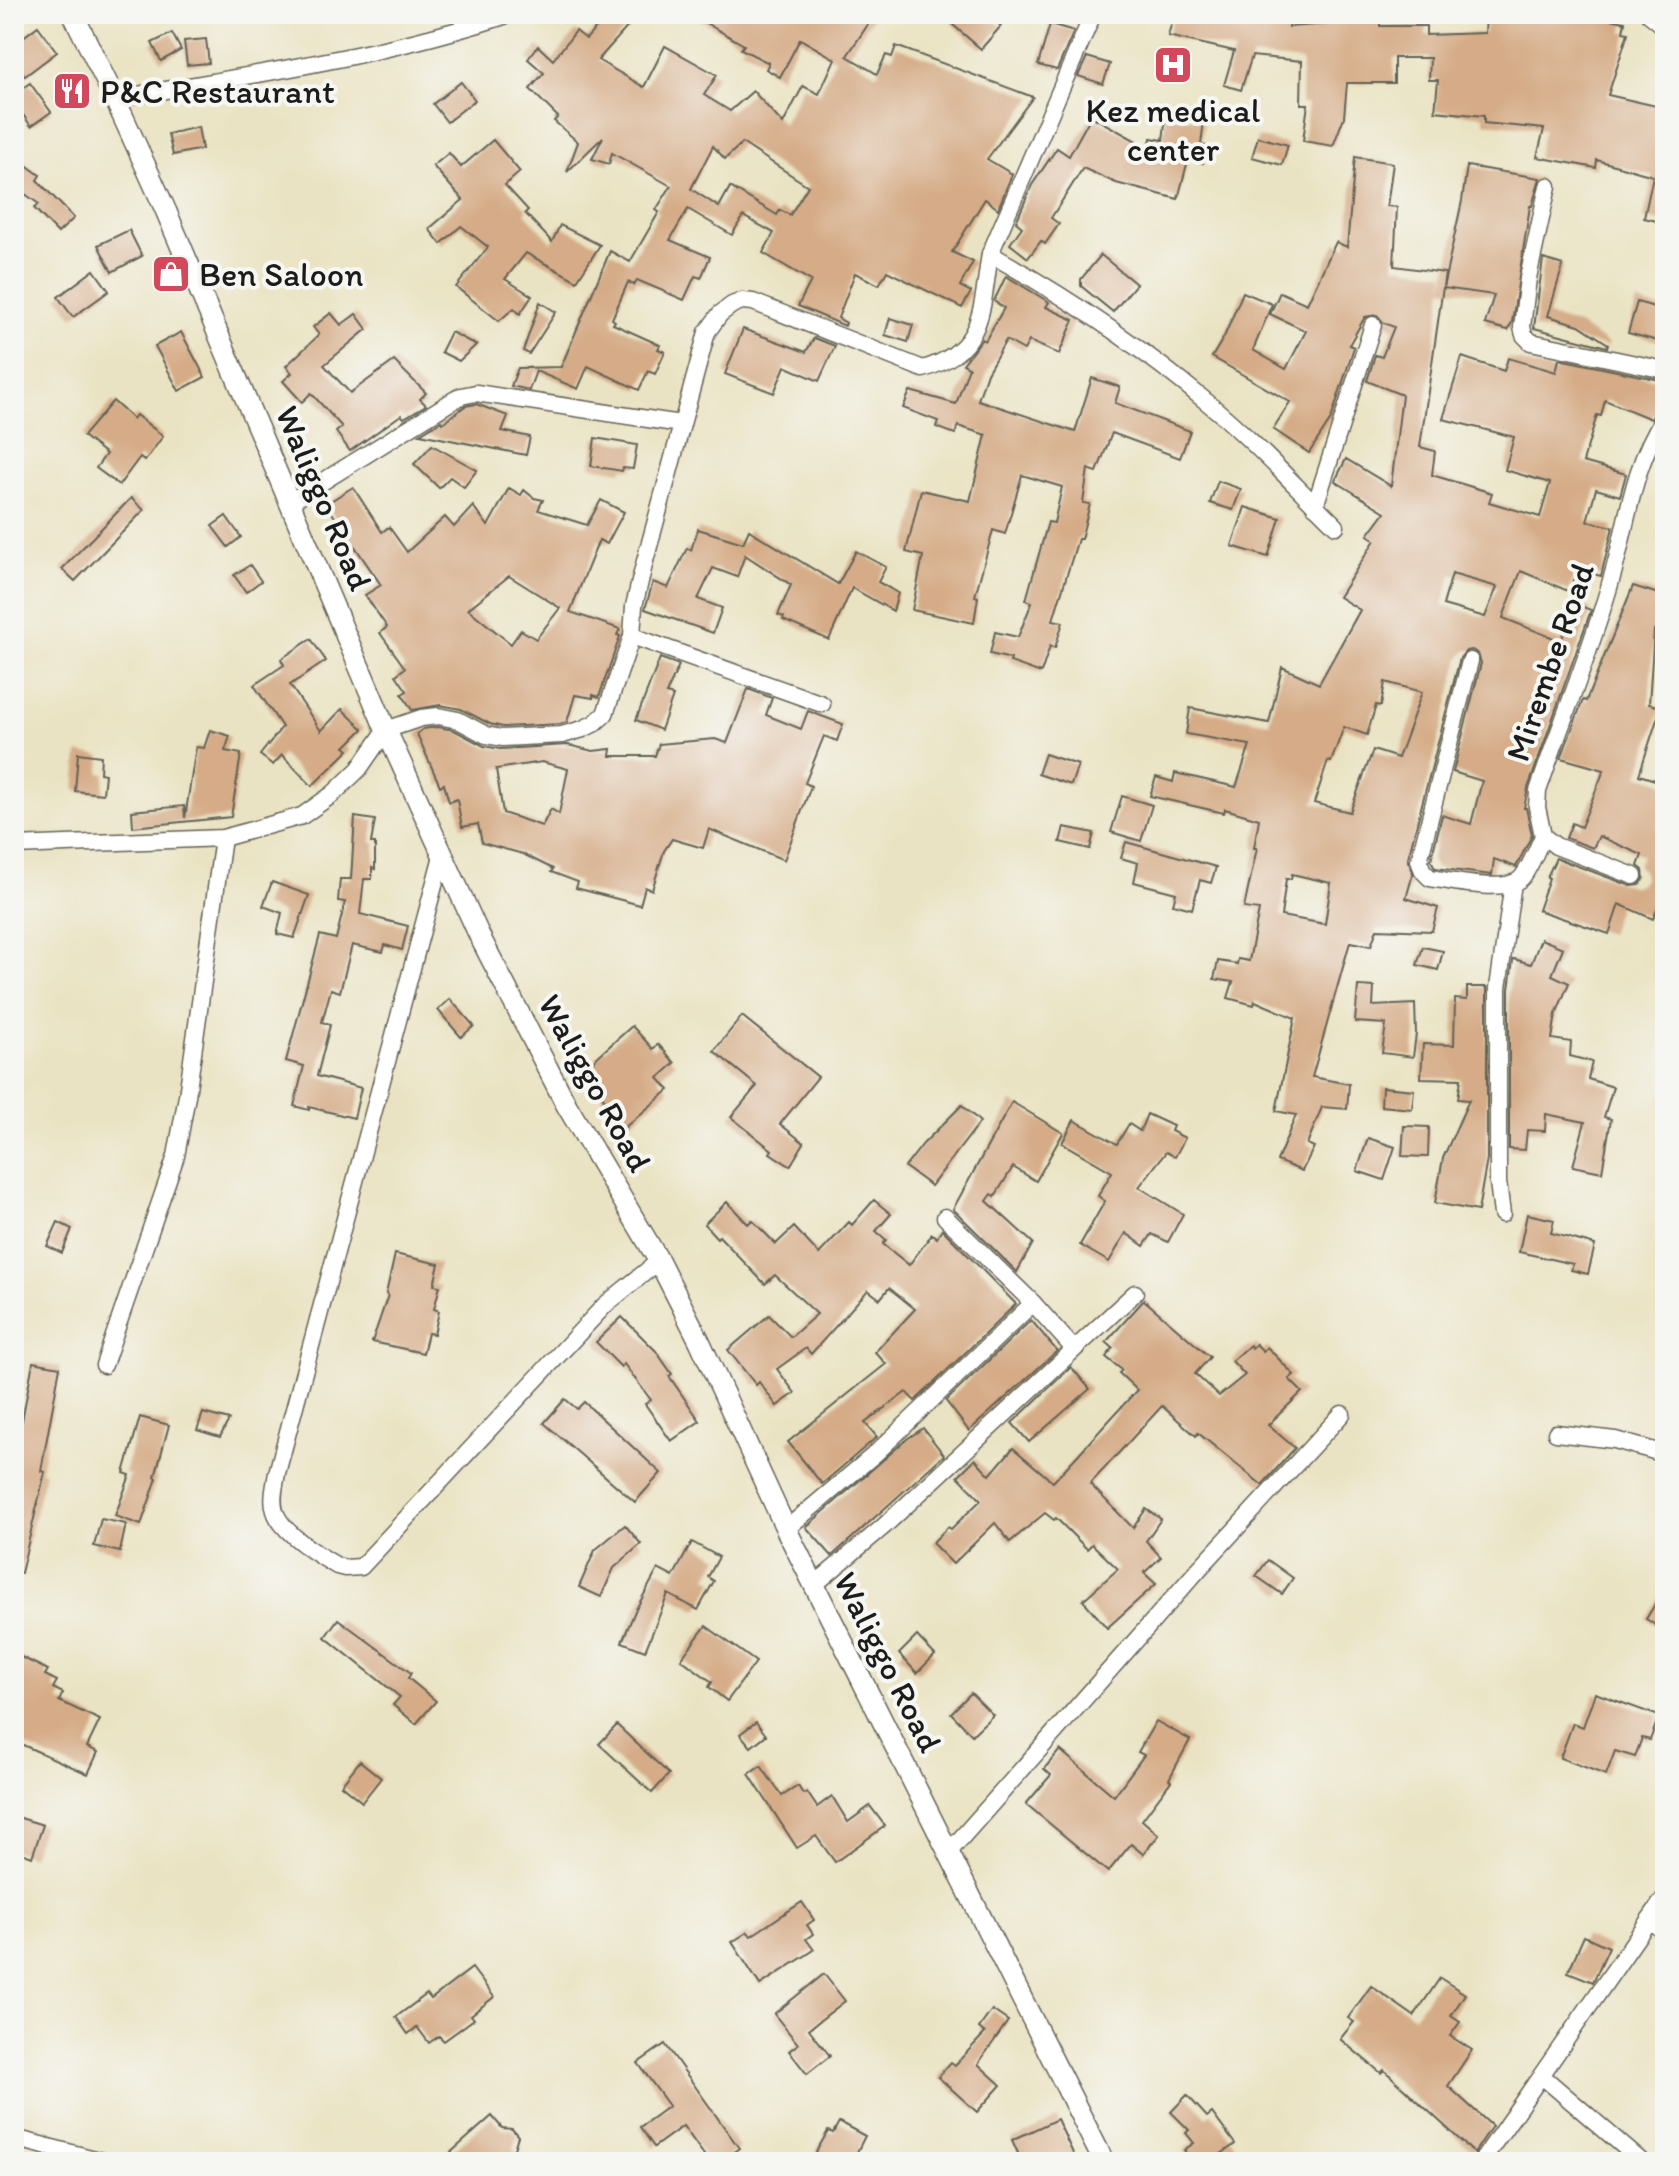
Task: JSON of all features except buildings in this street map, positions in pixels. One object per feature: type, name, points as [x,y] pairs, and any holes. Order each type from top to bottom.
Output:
[{"type":"street","name":"Waliggo Road","points":[[73,14],[115,99],[386,730],[480,937],[567,1106],[659,1261],[740,1424],[786,1529],[1104,2162]]},
{"type":"street","points":[[115,99],[289,69],[469,27],[510,14]]},
{"type":"street","points":[[14,846],[223,838],[302,816],[333,794],[359,769],[386,730],[421,718],[438,716],[458,720],[486,735],[502,738],[562,735],[583,729],[605,714],[632,636],[638,591],[707,332],[720,314],[742,301],[775,309],[923,369],[945,363],[962,350],[980,316],[990,254],[1093,14]]},
{"type":"street","points":[[1649,14],[1665,27]]},
{"type":"street","points":[[1548,186],[1528,278],[1522,327],[1524,335],[1531,342],[1665,370]]},
{"type":"street","points":[[990,254],[1077,305],[1143,350],[1211,405],[1336,526]]},
{"type":"street","points":[[1315,506],[1373,325]]},
{"type":"street","points":[[290,502],[449,403],[476,393],[681,424]]},
{"type":"street","name":"Mirembe Road","points":[[1543,836],[1537,807],[1538,791],[1612,579],[1639,464],[1665,416]]},
{"type":"street","points":[[632,636],[822,704]]},
{"type":"street","points":[[1470,661],[1419,861],[1423,871],[1430,878],[1496,886],[1513,883],[1522,879],[1543,836],[1556,846],[1634,876]]},
{"type":"street","points":[[104,1365],[176,1156],[223,838]]},
{"type":"street","points":[[443,852],[277,1473],[274,1511],[282,1527],[337,1566],[361,1567],[605,1305],[659,1261]]},
{"type":"street","points":[[1502,1214],[1498,1182],[1498,988],[1513,883]]},
{"type":"street","points":[[945,1217],[1033,1303],[1074,1349]]},
{"type":"street","points":[[814,1585],[883,1527],[1135,1293]]},
{"type":"street","points":[[786,1529],[875,1454],[1033,1303]]},
{"type":"street","points":[[948,1853],[1198,1570],[1342,1414]]},
{"type":"street","points":[[1556,1433],[1615,1440],[1665,1454]]},
{"type":"street","points":[[1481,2162],[1665,1897]]},
{"type":"street","points":[[1649,1920],[1665,1932]]},
{"type":"street","points":[[1542,2076],[1642,2162]]},
{"type":"street","points":[[14,2138],[106,2162]]},
{"type":"street","points":[[55,2162],[75,2154]]},
{"type":"place","name":"Kez medical center","points":[[1173,65]]},
{"type":"place","name":"P&C Restaurant","points":[[72,91]]},
{"type":"place","name":"Ben Saloon","points":[[171,274]]}]
